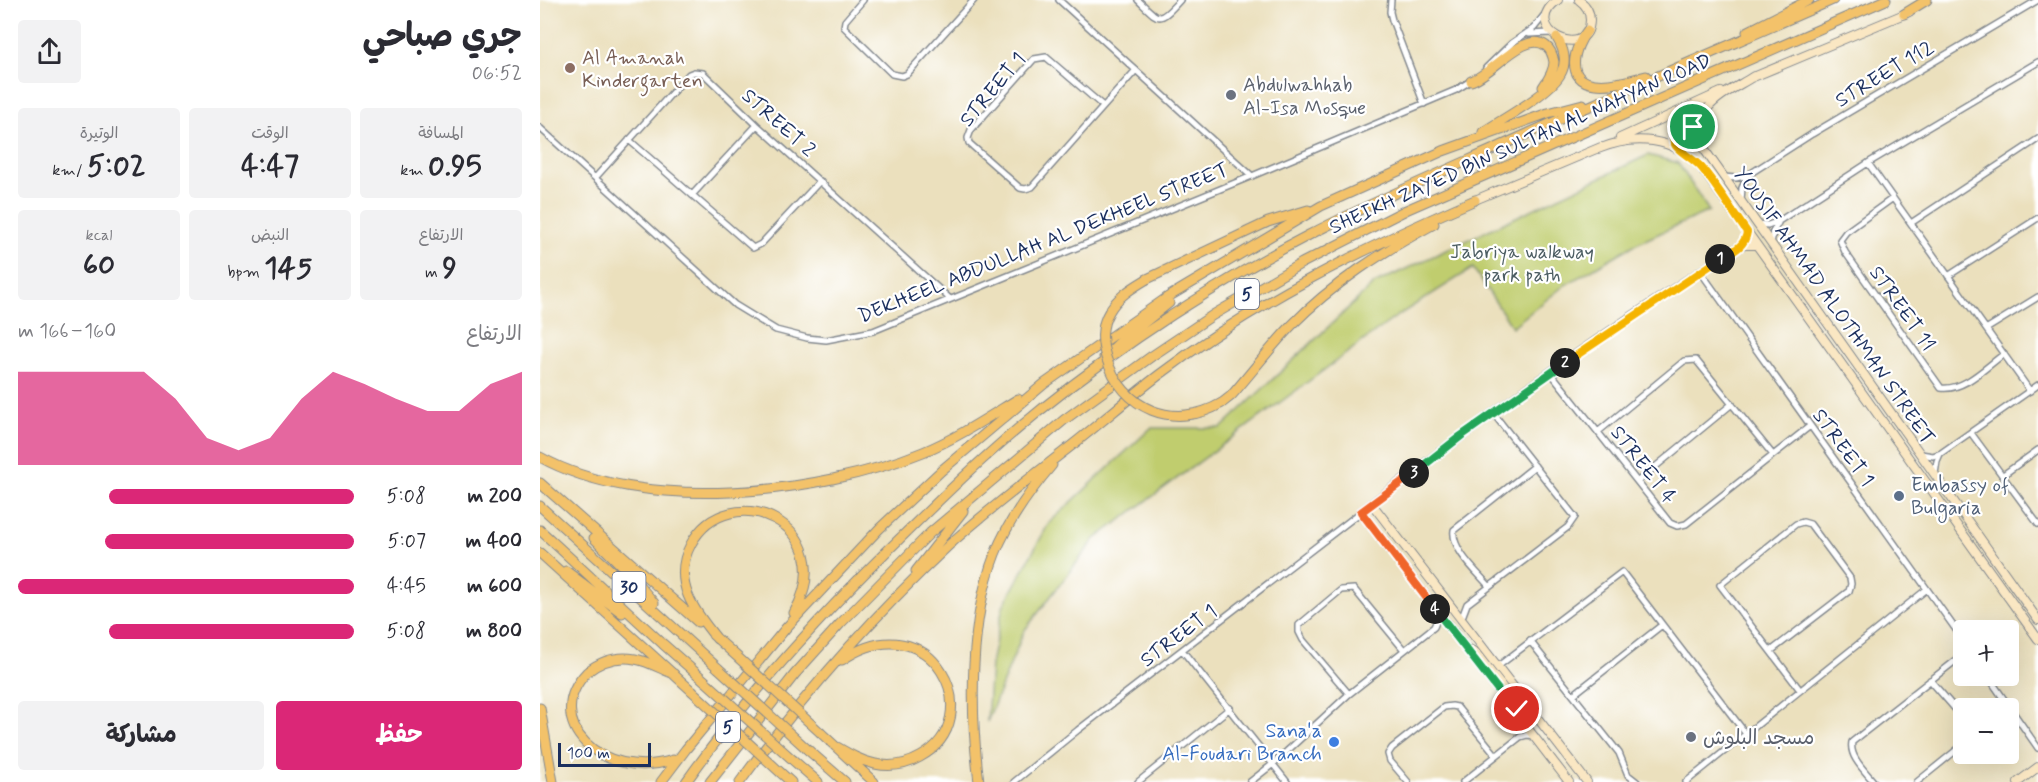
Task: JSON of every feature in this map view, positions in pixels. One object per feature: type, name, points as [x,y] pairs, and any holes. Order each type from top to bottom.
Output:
[{"type":"highway","points":[[1698,59],[1809,0]]},
{"type":"highway","name":"SHEIKH ZAYED BIN SULTAN AL NAHYAN ROAD","points":[[686,782],[771,673],[840,598],[985,458],[1113,356],[1211,292],[1308,235],[1600,101],[1833,0]]},
{"type":"highway","name":"SHEIKH ZAYED BIN SULTAN AL NAHYAN ROAD","points":[[710,782],[795,674],[840,624],[930,533],[1064,420],[1213,315],[1302,263],[1406,210],[1886,0]]},
{"type":"highway","points":[[1904,14],[1927,0]]},
{"type":"highway","points":[[1587,32],[1577,46],[1574,58],[1577,71],[1587,81],[1594,84],[1612,83],[1675,69]]},
{"type":"highway","points":[[1471,140],[1536,96],[1559,77],[1563,68],[1564,52],[1554,35]]},
{"type":"highway","points":[[1471,81],[1486,74],[1525,43],[1536,41],[1550,50],[1554,66],[1536,96]]},
{"type":"highway","points":[[540,458],[590,478],[637,488],[691,492],[794,486],[862,472],[923,452],[949,440],[1044,384],[1168,297],[1321,206],[1471,140],[1548,113],[1600,101]]},
{"type":"highway","points":[[1321,206],[1268,222],[1147,279],[1116,302],[1104,325],[1102,334],[1104,352],[1114,378],[1133,400],[1158,413],[1172,416],[1199,414],[1222,404],[1290,327],[1332,289],[1388,249],[1475,200]]},
{"type":"highway","points":[[740,782],[830,668],[888,605],[949,545],[1029,477],[1160,374],[1228,328],[1344,260],[1475,200]]},
{"type":"highway","points":[[1081,380],[1121,341],[1197,281]]},
{"type":"highway","points":[[662,782],[687,748],[786,628],[879,529],[942,470],[1044,384]]},
{"type":"highway","points":[[979,782],[975,746],[974,679],[978,632],[986,585],[994,555],[1014,516],[1061,454]]},
{"type":"highway","points":[[540,483],[627,571],[668,621]]},
{"type":"highway","points":[[540,483],[732,652],[874,782]]},
{"type":"highway","points":[[888,605],[977,493]]},
{"type":"highway","name":"30","points":[[540,506],[845,782]]},
{"type":"highway","points":[[717,639],[688,598],[683,581],[684,564],[692,542],[702,529],[717,518],[737,512],[758,513],[779,522],[793,534],[803,550],[807,571],[805,587],[800,603],[786,628]]},
{"type":"highway","name":"30","points":[[540,530],[663,644],[818,782]]},
{"type":"highway","points":[[540,552],[663,644]]},
{"type":"highway","points":[[540,552],[618,626],[674,674],[791,782]]},
{"type":"highway","points":[[830,668],[870,645],[887,642],[905,644],[921,651],[937,664],[947,681],[951,699],[950,717],[940,739],[928,752],[912,761],[895,765],[878,765],[837,747]]},
{"type":"highway","points":[[566,733],[565,712],[572,690],[584,674],[598,664],[612,659],[633,658],[674,674]]},
{"type":"highway","points":[[540,708],[553,782]]},
{"type":"highway","points":[[655,773],[687,748]]},
{"type":"street","points":[[863,0],[844,21],[844,27],[892,74],[902,76],[907,74],[974,0]]},
{"type":"street","points":[[1059,0],[1252,176]]},
{"type":"street","points":[[1064,5],[1069,0]]},
{"type":"street","points":[[1138,0],[1160,18],[1165,16],[1180,0]]},
{"type":"street","points":[[1391,0],[1392,20],[1424,104]]},
{"type":"street","points":[[1554,35],[1546,19],[1549,9],[1558,0]]},
{"type":"street","points":[[1524,35],[1538,32],[1554,35],[1566,41],[1575,40],[1587,32],[1590,22],[1586,4],[1579,0]]},
{"type":"street","points":[[1475,200],[1598,149],[1754,76],[1935,0]]},
{"type":"street","name":"STREET 112","points":[[1723,177],[1736,178],[1748,175],[1812,134],[2038,0]]},
{"type":"street","name":"DEKHEEL ABDULLAH AL DEKHEEL STREET","points":[[540,128],[735,305],[776,330],[826,340],[873,331],[1252,176],[1462,87],[1542,19],[1549,9]]},
{"type":"street","name":"STREET 1","points":[[1103,106],[1046,57],[1040,57],[1034,60],[971,130],[969,143],[1018,186],[1027,189],[1032,187],[1136,69]]},
{"type":"street","points":[[1757,224],[1768,225],[1779,221],[1868,163],[2038,62]]},
{"type":"street","name":"STREET 2","points":[[595,178],[689,74],[703,73],[757,125],[949,298]]},
{"type":"street","points":[[1677,148],[1674,139],[1681,128],[1690,126],[1699,134],[1703,115],[1710,105],[1754,76]]},
{"type":"street","points":[[692,195],[757,125]]},
{"type":"street","name":"YOUSIF AHMAD ALOTHMAN STREET","points":[[1699,134],[1708,156],[2038,620]]},
{"type":"street","points":[[1911,223],[2038,139]]},
{"type":"street","points":[[629,140],[755,248],[820,181]]},
{"type":"street","name":"YOUSIF AHMAD ALOTHMAN STREET","points":[[1598,149],[1617,142],[1658,141],[1687,153],[1701,167],[2038,639]]},
{"type":"street","points":[[1868,163],[2030,391]]},
{"type":"street","points":[[1741,202],[1742,188],[1748,175]]},
{"type":"street","name":"STREET 11","points":[[1893,198],[1846,232],[1840,240],[1845,252],[1941,388],[1959,387],[2004,354]]},
{"type":"street","points":[[1948,276],[2038,218]]},
{"type":"street","points":[[1771,244],[1773,232],[1779,221]]},
{"type":"street","points":[[1568,781],[1361,512],[1493,413],[1742,245],[1747,232]]},
{"type":"street","points":[[1742,245],[1756,245]]},
{"type":"street","name":"STREET 1","points":[[1700,272],[1953,626]]},
{"type":"street","points":[[1986,329],[2038,297]]},
{"type":"street","points":[[1599,431],[1684,361],[1691,359],[1696,360],[1773,455]]},
{"type":"street","name":"STREET 4","points":[[1551,373],[1670,523],[1677,526],[1686,524],[1810,426]]},
{"type":"street","points":[[1920,454],[1933,456],[1941,453],[2038,385]]},
{"type":"street","points":[[1638,481],[1732,404]]},
{"type":"street","points":[[1461,620],[1467,604],[1568,528],[1575,518],[1493,413]]},
{"type":"street","points":[[1971,433],[2038,524]]},
{"type":"street","points":[[2003,475],[2038,450]]},
{"type":"street","points":[[1935,475],[1941,453]]},
{"type":"street","points":[[1489,586],[1455,546],[1454,530],[1535,466]]},
{"type":"street","points":[[1371,504],[1587,782]]},
{"type":"street","name":"STREET 1","points":[[1014,782],[1361,512]]},
{"type":"street","points":[[1770,651],[1849,591],[1851,584],[1850,578],[1810,524],[1803,522],[1796,524],[1720,585],[1770,651],[1800,690]]},
{"type":"street","points":[[1962,531],[1972,538],[2008,590],[2011,584]]},
{"type":"street","points":[[1497,667],[1622,572],[1746,734]]},
{"type":"street","points":[[1348,694],[1303,640],[1299,632],[1299,625],[1341,590],[1354,589],[1404,650]]},
{"type":"street","points":[[1686,782],[1927,589]]},
{"type":"street","points":[[2014,604],[2016,601],[2020,603],[2038,626]]},
{"type":"street","points":[[1449,605],[1467,604]]},
{"type":"street","points":[[1250,782],[1273,764],[1348,694],[1434,627],[1439,615]]},
{"type":"street","points":[[1574,695],[1662,625]]},
{"type":"street","points":[[1434,627],[1448,626]]},
{"type":"street","points":[[1530,641],[1619,753],[1628,775],[1637,782]]},
{"type":"street","points":[[1462,646],[1475,652],[1512,698],[1515,699],[1517,693]]},
{"type":"street","points":[[1182,650],[1287,782]]},
{"type":"street","points":[[1874,782],[1853,756],[1852,742],[1953,662]]},
{"type":"street","points":[[1930,680],[1953,706]]},
{"type":"street","points":[[1995,686],[2038,748]]},
{"type":"street","points":[[1408,782],[1390,761],[1388,754],[1392,748],[1444,707],[1457,707],[1496,755]]},
{"type":"street","points":[[1516,713],[1520,707],[1523,709],[1567,764],[1577,770]]},
{"type":"street","points":[[1138,782],[1230,708]]},
{"type":"street","points":[[1520,737],[1523,722]]},
{"type":"street","points":[[1463,782],[1520,737],[1534,736]]},
{"type":"street","points":[[1917,782],[1953,753]]},
{"type":"street","points":[[2018,782],[2038,767]]},
{"type":"green space","name":"Jabriya walkway park path","points":[[1648,155],[1678,163],[1709,211],[1634,245],[1565,285],[1512,327],[1473,268],[1397,316],[1095,539],[1024,631],[987,722],[991,664],[1003,606],[1049,523],[1151,428],[1221,428],[1374,284]]},
{"type":"place","name":"Al Amanah Kindergarten","points":[[570,68]]},
{"type":"place","name":"Abdulwahhab Al-Isa Mosque","points":[[1231,95]]},
{"type":"place","name":"Embassy of Bulgaria","points":[[1899,496]]},
{"type":"place","name":"مسجد البلوش","points":[[1691,737]]},
{"type":"place","name":"Sana'a Al-Foudari Branch","points":[[1334,742]]},
{"type":"route","points":[[1517,709],[1516,713],[1462,646],[1361,512],[1493,413],[1742,245],[1747,232],[1701,167],[1692,157],[1675,145],[1674,139],[1678,130],[1687,126],[1693,127]]}]
